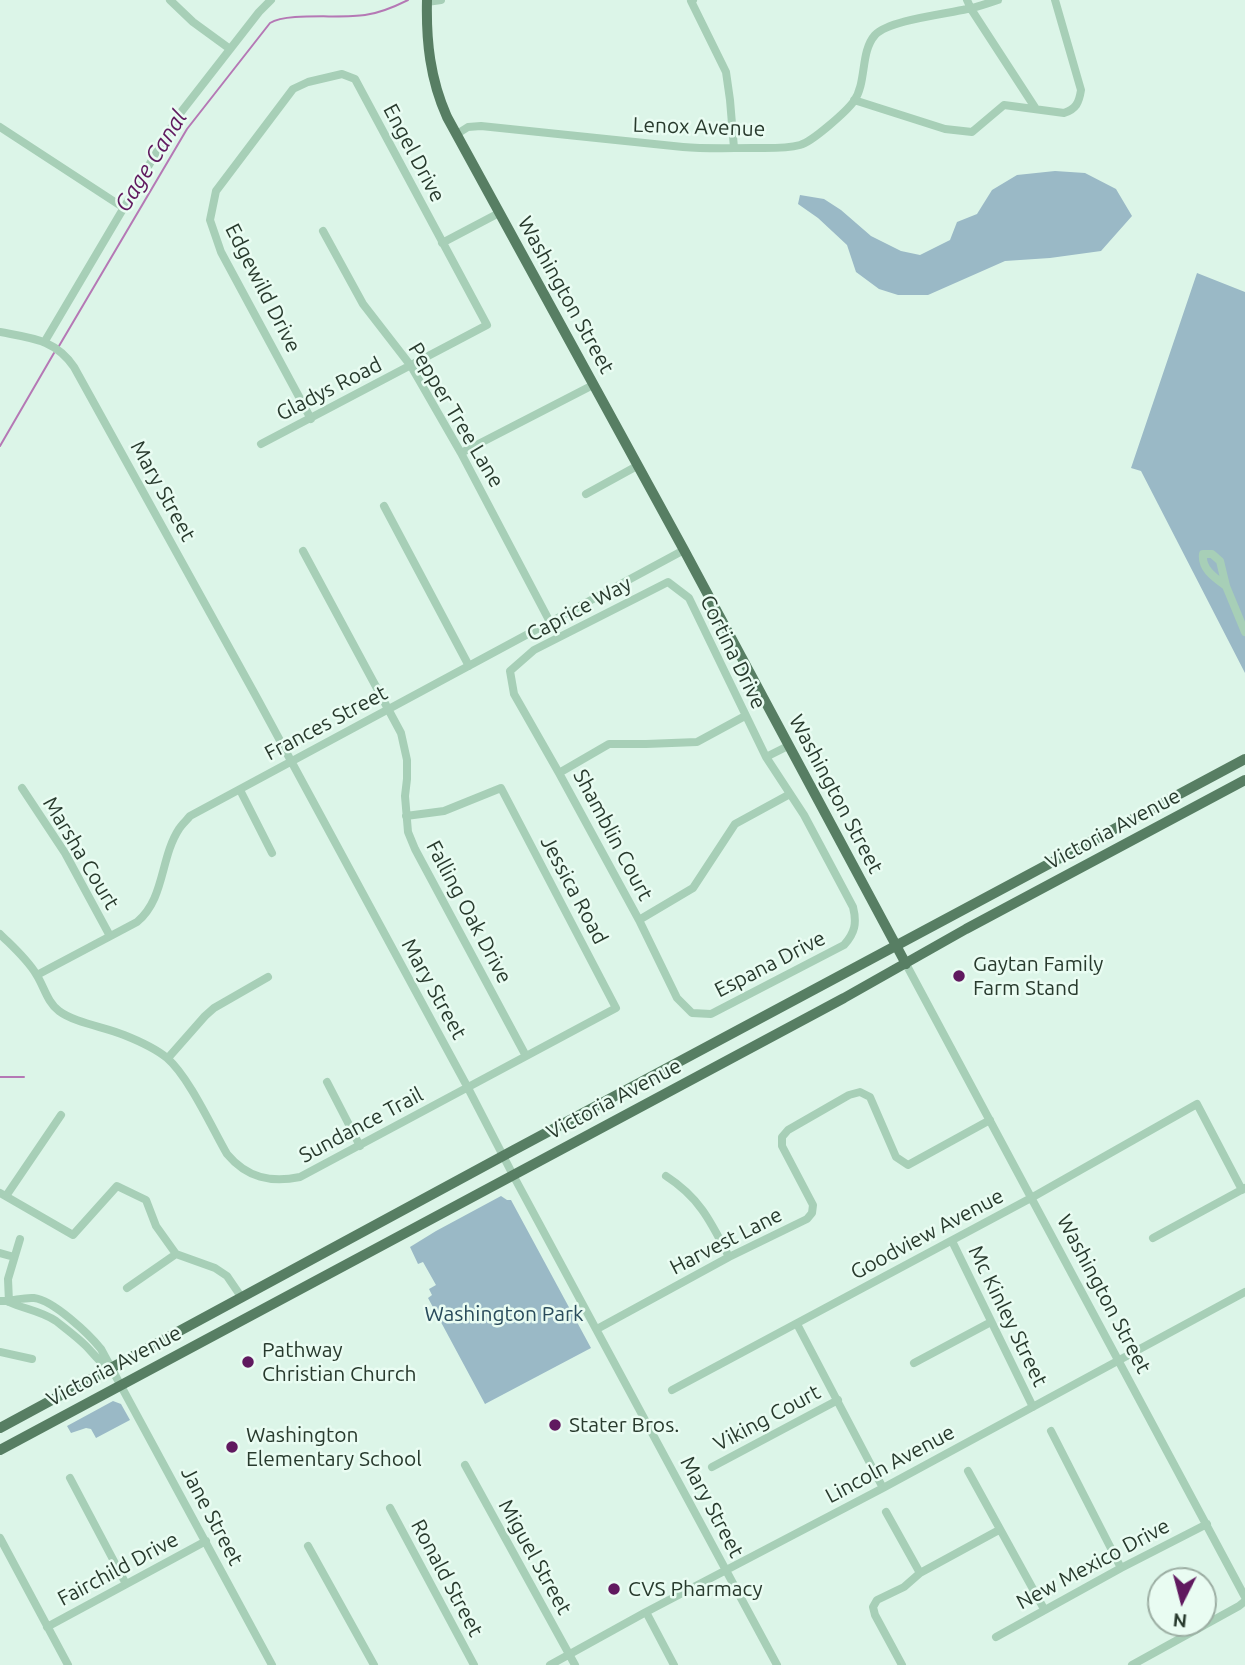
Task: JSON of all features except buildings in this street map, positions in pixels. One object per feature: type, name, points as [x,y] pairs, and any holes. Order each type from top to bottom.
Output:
[{"type":"main road","name":"Washington Street","points":[[427,1],[426,24],[431,68],[443,108],[906,964]]},
{"type":"main road","name":"Victoria Avenue","points":[[0,1428],[1245,759]]},
{"type":"main road","name":"Victoria Avenue","points":[[0,1450],[1245,780]]},
{"type":"street","points":[[170,0],[193,22],[230,49]]},
{"type":"street","points":[[0,332],[48,343],[178,116],[271,0]]},
{"type":"street","points":[[427,1],[441,0]]},
{"type":"street","points":[[692,0],[726,72],[734,148]]},
{"type":"street","name":"Lenox Avenue","points":[[457,134],[468,127],[481,126],[683,147],[786,147],[808,142],[854,100],[860,87],[870,44],[876,34],[900,23],[969,4],[998,0]]},
{"type":"street","points":[[854,100],[945,129],[972,132],[1004,105],[1064,113],[1073,110],[1080,101],[1081,90],[1055,0]]},
{"type":"street","points":[[969,4],[1036,108]]},
{"type":"street","name":"Edgewild Drive","points":[[311,418],[221,252],[210,220],[216,191],[293,89],[307,82],[342,74],[355,79]]},
{"type":"street","name":"Engel Drive","points":[[355,79],[487,325]]},
{"type":"street","points":[[0,127],[124,208]]},
{"type":"street","points":[[442,243],[499,213]]},
{"type":"street","name":"Pepper Tree Lane","points":[[323,231],[363,304],[411,366],[461,453],[550,622]]},
{"type":"street","name":"Gladys Road","points":[[261,444],[487,325]]},
{"type":"street","name":"Mary Street","points":[[48,343],[62,352],[74,367],[468,1088],[777,1665]]},
{"type":"street","points":[[461,453],[593,385]]},
{"type":"street","points":[[586,494],[638,466]]},
{"type":"street","points":[[384,506],[469,666]]},
{"type":"street","name":"Frances Street","points":[[37,975],[137,922],[146,914],[154,900],[179,829],[190,816],[684,550]]},
{"type":"street","name":"Falling Oak Drive","points":[[303,551],[401,733],[407,760],[406,816],[408,832],[415,849],[526,1056]]},
{"type":"street","name":"Caprice Way","points":[[510,671],[534,650],[668,582]]},
{"type":"street","name":"Cortina Drive","points":[[668,582],[689,598],[766,757],[804,816],[853,907],[855,929]]},
{"type":"street","points":[[1226,586],[1245,632]]},
{"type":"street","name":"Shamblin Court","points":[[510,671],[514,694],[639,920],[677,998],[692,1013]]},
{"type":"street","points":[[559,773],[609,744],[697,742],[745,716]]},
{"type":"street","points":[[766,757],[788,746]]},
{"type":"street","name":"Marsha Court","points":[[22,788],[65,853],[110,936]]},
{"type":"street","name":"Jessica Road","points":[[406,816],[444,811],[501,788],[617,1008]]},
{"type":"street","points":[[240,790],[272,853]]},
{"type":"street","points":[[639,920],[693,888],[736,824],[790,794]]},
{"type":"street","name":"Espana Drive","points":[[692,1013],[711,1014],[844,945],[855,929]]},
{"type":"street","name":"Sundance Trail","points":[[0,934],[37,975],[46,995],[58,1010],[78,1020],[111,1029],[141,1042],[168,1058],[186,1081],[227,1154],[236,1164],[253,1175],[267,1179],[300,1177],[617,1008]]},
{"type":"street","name":"Washington Street","points":[[906,964],[1245,1599]]},
{"type":"street","points":[[168,1058],[214,1008],[268,977]]},
{"type":"street","points":[[327,1082],[360,1146]]},
{"type":"street","name":"Harvest Lane","points":[[597,1329],[729,1257],[807,1219],[812,1213],[813,1205],[782,1146],[782,1138],[788,1130],[849,1095],[860,1092],[870,1097],[896,1157],[908,1165],[990,1120]]},
{"type":"street","name":"Goodview Avenue","points":[[672,1390],[1031,1198],[1197,1104],[1243,1189]]},
{"type":"street","points":[[61,1115],[3,1195],[73,1235],[117,1186],[146,1200],[156,1226],[176,1254],[215,1268],[227,1276],[242,1298]]},
{"type":"street","points":[[666,1176],[695,1199],[708,1216],[729,1257]]},
{"type":"street","points":[[1153,1238],[1243,1189]]},
{"type":"street","points":[[20,1239],[4,1302],[53,1319],[111,1368]]},
{"type":"street","name":"Mc Kinley Street","points":[[952,1241],[1033,1407]]},
{"type":"street","points":[[0,1253],[14,1257]]},
{"type":"street","points":[[127,1288],[176,1254]]},
{"type":"street","name":"Lincoln Avenue","points":[[550,1665],[1245,1292]]},
{"type":"street","name":"Jane Street","points":[[4,1302],[38,1298],[63,1313],[101,1349],[272,1665]]},
{"type":"street","points":[[914,1363],[991,1322]]},
{"type":"street","points":[[797,1324],[883,1488]]},
{"type":"street","points":[[0,1352],[32,1359]]},
{"type":"street","name":"Viking Court","points":[[712,1467],[838,1400]]},
{"type":"street","points":[[1051,1431],[1121,1568]]},
{"type":"street","name":"Miguel Street","points":[[465,1465],[575,1665]]},
{"type":"street","points":[[968,1471],[1044,1609]]},
{"type":"street","points":[[70,1478],[126,1584]]},
{"type":"street","name":"Ronald Street","points":[[390,1508],[474,1665]]},
{"type":"street","points":[[886,1512],[920,1573]]},
{"type":"street","name":"New Mexico Drive","points":[[996,1637],[1207,1524]]},
{"type":"street","points":[[902,1665],[875,1615],[873,1607],[877,1600],[904,1587],[920,1573],[999,1530]]},
{"type":"street","points":[[0,1538],[68,1665]]},
{"type":"street","name":"Fairchild Drive","points":[[47,1627],[206,1541]]},
{"type":"street","points":[[308,1546],[374,1665]]},
{"type":"street","points":[[1132,1665],[1239,1606],[1245,1599]]},
{"type":"street","points":[[646,1612],[674,1665]]},
{"type":"green space","points":[[1055,171],[1085,173],[1116,189],[1132,216],[1101,251],[1005,261],[928,295],[898,295],[879,289],[856,272],[847,245],[798,204],[800,195],[824,199],[871,236],[901,251],[920,255],[950,240],[957,222],[977,214],[992,190],[1017,175]]},
{"type":"green space","points":[[1197,273],[1245,292],[1245,673],[1141,471],[1131,468]]},
{"type":"green space","name":"Washington Park","points":[[501,1196],[511,1200],[591,1348],[485,1404],[428,1298],[432,1295],[429,1289],[436,1285],[423,1262],[418,1264],[410,1247]]},
{"type":"green space","points":[[113,1401],[121,1404],[130,1420],[96,1438],[91,1429],[86,1428],[71,1433],[67,1426]]},
{"type":"waterway","name":"Gage Canal","points":[[59,346],[187,129],[270,23],[289,18],[365,15],[408,0]]},
{"type":"waterway","name":"Gage Canal","points":[[0,446],[54,353]]},
{"type":"waterway","points":[[0,1077],[24,1077]]},
{"type":"place","name":"Gaytan Family Farm Stand","points":[[959,976]]},
{"type":"place","name":"Pathway Christian Church","points":[[248,1362]]},
{"type":"place","name":"Stater Bros.","points":[[555,1425]]},
{"type":"place","name":"Washington Elementary School","points":[[232,1447]]},
{"type":"place","name":"CVS Pharmacy","points":[[614,1589]]}]
